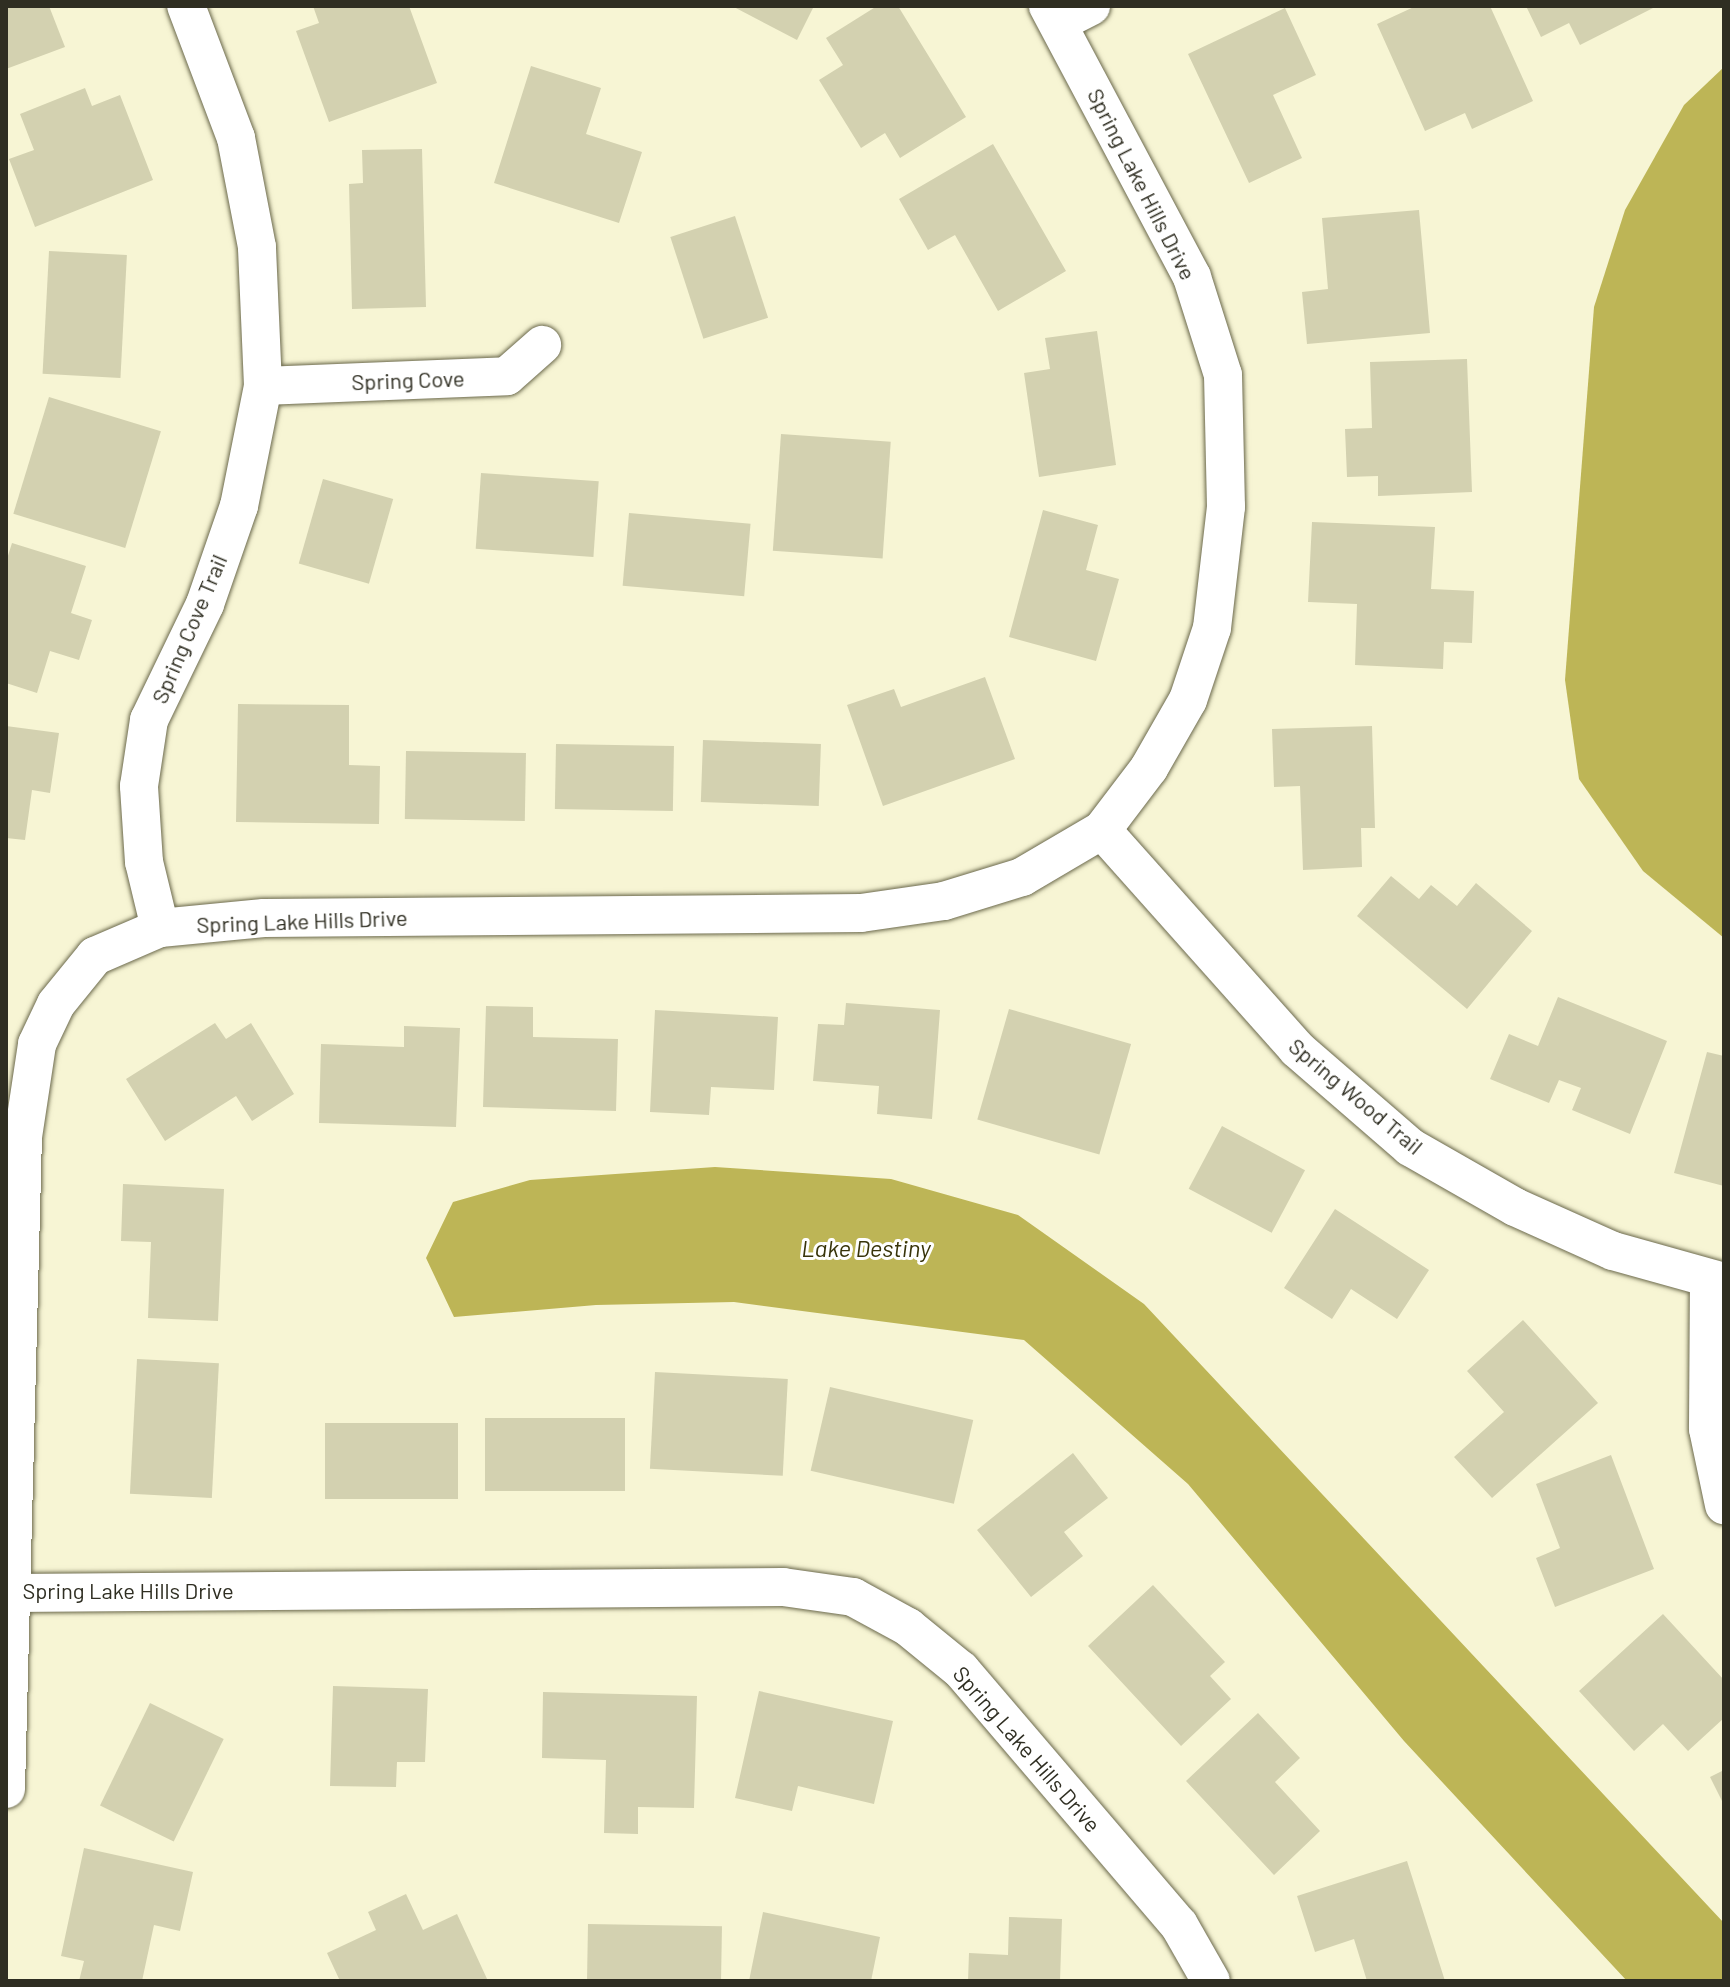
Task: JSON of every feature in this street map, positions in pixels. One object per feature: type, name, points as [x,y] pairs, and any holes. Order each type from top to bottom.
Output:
[{"type":"street","name":"Spring Cove Trail","points":[[160,928],[144,862],[139,786],[149,720],[205,604],[239,506],[263,386],[257,247],[236,138],[186,6]]},
{"type":"street","points":[[1053,14],[1091,6]]},
{"type":"street","name":"Spring Lake Hills Drive","points":[[1053,14],[1192,277],[1223,375],[1226,507],[1212,628],[1188,700],[1149,768],[1102,830],[1022,877],[944,901],[861,913],[264,918],[160,928],[95,956],[56,1004],[37,1044],[23,1137],[13,1593],[783,1587],[853,1597],[908,1627],[961,1670],[1179,1925],[1211,1981]]},
{"type":"street","name":"Spring Cove","points":[[263,386],[507,376],[542,345]]},
{"type":"street","name":"Spring Wood Trail","points":[[1102,830],[1297,1049],[1410,1147],[1515,1207],[1613,1251],[1716,1280]]},
{"type":"street","points":[[1716,1280],[1708,1429],[1724,1505]]},
{"type":"street","points":[[6,1789],[13,1593]]},
{"type":"water","points":[[1724,67],[1724,938],[1643,871],[1579,779],[1565,680],[1594,307],[1625,210],[1684,105]]},
{"type":"water","name":"Lake Destiny","points":[[715,1167],[891,1179],[1018,1215],[1144,1304],[1724,1923],[1724,1981],[1627,1981],[1404,1741],[1188,1484],[1024,1340],[734,1302],[596,1305],[454,1317],[426,1258],[453,1202],[530,1180]]},
{"type":"building","points":[[6,6],[49,6],[65,47],[6,69]]},
{"type":"building","points":[[313,6],[409,6],[437,83],[329,122],[296,31],[319,23]]},
{"type":"building","points":[[732,6],[814,6],[797,40]]},
{"type":"building","points":[[877,6],[898,6],[966,117],[900,158],[885,133],[861,148],[819,80],[843,65],[826,38]]},
{"type":"building","points":[[1416,6],[1490,6],[1533,101],[1472,129],[1465,113],[1425,131],[1377,24]]},
{"type":"building","points":[[1526,6],[1657,6],[1580,45],[1569,23],[1541,37]]},
{"type":"building","points":[[1285,8],[1316,75],[1273,95],[1302,158],[1249,183],[1188,54]]},
{"type":"building","points":[[531,66],[601,88],[586,134],[642,152],[619,223],[494,183]]},
{"type":"building","points":[[85,88],[92,106],[120,95],[153,180],[35,227],[9,159],[34,150],[20,114]]},
{"type":"building","points":[[993,144],[1066,271],[998,311],[955,235],[928,250],[899,199]]},
{"type":"building","points":[[422,149],[426,307],[352,309],[349,184],[363,183],[362,150]]},
{"type":"building","points":[[1419,210],[1430,333],[1307,344],[1302,292],[1328,289],[1322,218]]},
{"type":"building","points":[[735,216],[768,318],[703,339],[670,237]]},
{"type":"building","points":[[49,251],[127,255],[120,378],[43,374]]},
{"type":"building","points":[[1097,331],[1116,465],[1039,477],[1024,373],[1050,369],[1045,338]]},
{"type":"building","points":[[1467,359],[1472,492],[1378,496],[1378,476],[1347,477],[1345,429],[1372,428],[1370,362]]},
{"type":"building","points":[[49,397],[161,431],[125,548],[13,514]]},
{"type":"building","points":[[781,434],[891,442],[883,558],[773,551]]},
{"type":"building","points":[[481,473],[599,481],[593,557],[476,549]]},
{"type":"building","points":[[323,479],[393,499],[369,584],[299,564]]},
{"type":"building","points":[[1043,510],[1098,525],[1086,570],[1119,579],[1096,661],[1009,637]]},
{"type":"building","points":[[629,513],[751,524],[744,596],[623,586]]},
{"type":"building","points":[[1312,522],[1435,527],[1431,589],[1474,591],[1472,643],[1444,642],[1443,669],[1355,665],[1357,604],[1308,602]]},
{"type":"building","points":[[12,543],[86,566],[71,613],[92,620],[79,660],[50,651],[37,693],[6,683],[6,562]]},
{"type":"building","points":[[985,677],[1015,759],[883,806],[847,705],[894,689],[901,707]]},
{"type":"building","points":[[238,704],[349,705],[349,765],[380,766],[379,824],[236,822]]},
{"type":"building","points":[[6,726],[59,733],[50,793],[32,790],[25,840],[6,838]]},
{"type":"building","points":[[1372,726],[1375,828],[1361,828],[1362,867],[1303,870],[1300,786],[1274,787],[1272,729]]},
{"type":"building","points":[[703,740],[821,744],[819,806],[701,802]]},
{"type":"building","points":[[556,744],[674,746],[673,811],[555,809]]},
{"type":"building","points":[[406,751],[526,753],[525,821],[405,819]]},
{"type":"building","points":[[1391,876],[1419,899],[1431,885],[1457,906],[1476,883],[1532,931],[1467,1009],[1357,916]]},
{"type":"building","points":[[1558,997],[1667,1041],[1630,1134],[1572,1110],[1581,1088],[1559,1080],[1549,1103],[1490,1079],[1509,1034],[1538,1046]]},
{"type":"building","points":[[846,1003],[940,1010],[932,1119],[877,1114],[879,1086],[813,1081],[818,1024],[844,1025]]},
{"type":"building","points":[[486,1006],[533,1007],[533,1037],[618,1039],[616,1111],[483,1107]]},
{"type":"building","points":[[1009,1009],[1131,1044],[1099,1155],[977,1120]]},
{"type":"building","points":[[655,1010],[778,1017],[774,1090],[711,1087],[709,1115],[650,1112]]},
{"type":"building","points":[[215,1023],[226,1039],[251,1023],[294,1094],[252,1121],[236,1096],[165,1141],[126,1079]]},
{"type":"building","points":[[404,1026],[460,1028],[456,1127],[319,1123],[321,1044],[404,1047]]},
{"type":"building","points":[[1707,1052],[1724,1056],[1724,1186],[1674,1173]]},
{"type":"building","points":[[1222,1126],[1305,1170],[1272,1233],[1189,1189]]},
{"type":"building","points":[[123,1184],[224,1189],[218,1321],[148,1318],[151,1242],[121,1241]]},
{"type":"building","points":[[1335,1209],[1429,1270],[1397,1319],[1351,1289],[1332,1319],[1284,1288]]},
{"type":"building","points":[[1523,1320],[1598,1403],[1492,1498],[1454,1457],[1504,1412],[1467,1371]]},
{"type":"building","points":[[137,1359],[219,1363],[212,1498],[130,1494]]},
{"type":"building","points":[[655,1372],[788,1379],[783,1476],[650,1469]]},
{"type":"building","points":[[830,1387],[973,1420],[954,1504],[811,1471]]},
{"type":"building","points":[[485,1418],[625,1418],[625,1491],[485,1491]]},
{"type":"building","points":[[325,1423],[458,1423],[458,1499],[325,1499]]},
{"type":"building","points":[[1073,1453],[1108,1498],[1064,1532],[1083,1556],[1031,1597],[977,1530]]},
{"type":"building","points":[[1611,1455],[1654,1569],[1555,1607],[1536,1558],[1560,1548],[1536,1484]]},
{"type":"building","points":[[1153,1585],[1225,1662],[1210,1676],[1231,1699],[1181,1746],[1088,1646]]},
{"type":"building","points":[[1663,1614],[1724,1680],[1724,1718],[1688,1751],[1663,1724],[1634,1751],[1579,1691]]},
{"type":"building","points":[[333,1686],[428,1689],[425,1762],[397,1762],[396,1787],[330,1786]]},
{"type":"building","points":[[759,1691],[893,1721],[874,1804],[798,1786],[792,1811],[735,1798]]},
{"type":"building","points":[[543,1692],[697,1696],[694,1808],[638,1807],[638,1834],[604,1833],[606,1760],[542,1758]]},
{"type":"building","points":[[150,1703],[224,1739],[174,1841],[100,1805]]},
{"type":"building","points":[[1258,1713],[1300,1758],[1275,1782],[1320,1831],[1274,1875],[1186,1781]]},
{"type":"building","points":[[1724,1770],[1724,1805],[1710,1777]]},
{"type":"building","points":[[84,1848],[193,1872],[180,1931],[154,1925],[142,1981],[79,1981],[84,1961],[61,1956]]},
{"type":"building","points":[[1407,1861],[1445,1981],[1367,1981],[1354,1939],[1315,1952],[1297,1896]]},
{"type":"building","points":[[406,1894],[423,1930],[457,1914],[488,1981],[340,1981],[327,1953],[376,1930],[368,1912]]},
{"type":"building","points":[[763,1912],[880,1937],[871,1981],[749,1981]]},
{"type":"building","points":[[1009,1917],[1062,1919],[1060,1981],[968,1981],[969,1953],[1008,1955]]},
{"type":"building","points":[[588,1924],[722,1926],[721,1981],[587,1981]]}]
